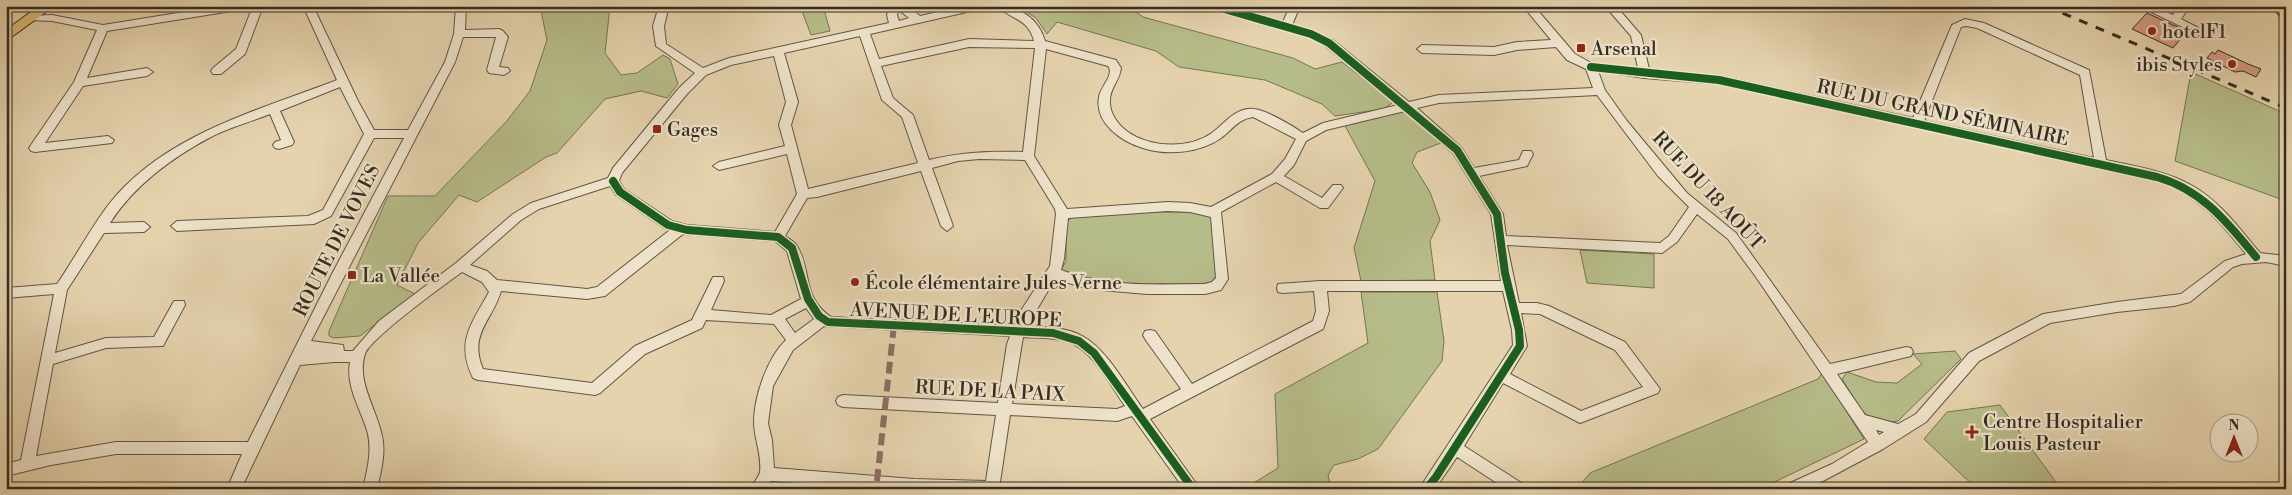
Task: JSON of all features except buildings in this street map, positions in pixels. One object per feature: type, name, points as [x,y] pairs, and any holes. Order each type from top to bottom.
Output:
[{"type":"main road","points":[[6,37],[48,6]]},
{"type":"main road","points":[[2277,6],[2286,15]]},
{"type":"street","points":[[32,18],[52,18],[104,28],[244,6]]},
{"type":"street","points":[[217,71],[241,51],[258,6]]},
{"type":"street","points":[[303,6],[310,10],[352,101],[370,134]]},
{"type":"street","name":"ROUTE DE VOVES","points":[[234,489],[302,346],[450,62],[459,34],[461,6]]},
{"type":"street","points":[[664,6],[658,20],[657,32],[661,46],[702,72]]},
{"type":"street","points":[[895,6],[892,15],[895,25]]},
{"type":"street","points":[[901,6],[918,20]]},
{"type":"street","points":[[613,181],[617,171],[682,90],[702,72],[729,62],[980,6]]},
{"type":"street","points":[[767,474],[914,485],[992,488],[1014,344],[1025,316],[1058,259],[1062,214],[1061,208],[1028,156],[1041,45],[1038,33],[1030,21],[1001,6],[992,8],[985,6]]},
{"type":"street","points":[[1214,6],[1320,37],[1329,42],[1452,145],[1497,214],[1508,286],[1514,308],[1520,346],[1455,448],[1426,489]]},
{"type":"street","points":[[1286,27],[1294,6]]},
{"type":"street","points":[[1528,6],[1571,57],[1591,67]]},
{"type":"street","points":[[1610,6],[1636,35],[1639,42],[1644,74]]},
{"type":"street","points":[[2144,6],[2207,35]]},
{"type":"street","points":[[2175,20],[2185,6]]},
{"type":"street","points":[[1917,123],[1956,25],[1965,22],[1980,25],[2085,73],[2101,164]]},
{"type":"street","points":[[104,28],[79,83],[35,148],[108,140]]},
{"type":"street","points":[[864,32],[888,100],[907,115],[947,226]]},
{"type":"street","points":[[459,34],[499,33],[503,37],[493,70],[504,71]]},
{"type":"street","points":[[1422,48],[1494,51],[1518,46],[1559,43]]},
{"type":"street","points":[[875,64],[960,44],[1048,45],[1112,63],[1116,68],[1116,74],[1107,88],[1104,101],[1106,115],[1114,127],[1138,143],[1176,149],[1194,146],[1210,140],[1225,130],[1235,117],[1247,113],[1254,113],[1292,130],[1302,138]]},
{"type":"street","points":[[778,52],[792,102],[785,125],[803,194],[778,236]]},
{"type":"street","name":"RUE DU GRAND SÉMINAIRE","points":[[1591,67],[1644,74],[1719,80],[2140,172],[2175,182],[2198,195],[2218,212],[2256,257]]},
{"type":"street","name":"RUE DU 18 AOÛT","points":[[1591,67],[1600,91],[1623,124],[1662,173],[1683,196],[1732,236],[1828,370],[1878,445]]},
{"type":"street","points":[[79,83],[147,72]]},
{"type":"street","points":[[27,465],[61,289],[114,208],[156,165],[205,135],[343,82]]},
{"type":"street","points":[[1213,211],[1276,177],[1290,162],[1302,138],[1322,127],[1452,98],[1600,91]]},
{"type":"street","points":[[273,108],[288,142],[279,145]]},
{"type":"street","points":[[370,134],[411,134]]},
{"type":"street","points":[[177,226],[310,221],[320,218],[327,212],[370,134]]},
{"type":"street","points":[[719,166],[791,148]]},
{"type":"street","points":[[1471,173],[1523,163],[1528,154]]},
{"type":"street","points":[[803,194],[818,193],[971,155],[1028,156]]},
{"type":"street","points":[[1276,177],[1324,205],[1337,188]]},
{"type":"street","points":[[613,181],[620,192],[668,225],[682,228],[778,236],[792,248],[808,302],[817,316],[823,320],[788,346],[766,386],[761,423],[765,440],[767,474],[758,489]]},
{"type":"street","points":[[370,489],[377,456],[375,435],[357,382],[361,352],[384,324],[460,266],[517,217],[535,206],[613,181]]},
{"type":"street","points":[[1501,240],[1662,248],[1668,245],[1683,226],[1686,217],[1697,206]]},
{"type":"street","points":[[1052,272],[1084,284],[1114,289],[1205,289],[1216,286],[1222,279],[1217,214],[1207,208],[1171,207],[1062,214]]},
{"type":"street","points":[[100,228],[144,227]]},
{"type":"street","points":[[494,285],[587,294],[600,292],[682,228]]},
{"type":"street","points":[[1794,489],[1837,468],[1921,418],[1974,357],[2048,318],[2117,307],[2174,301],[2185,298],[2229,264],[2241,259],[2256,257],[2286,261]]},
{"type":"street","points":[[460,266],[490,280],[494,285],[495,292],[474,328],[472,362],[478,374],[595,389],[640,350],[697,324],[718,281]]},
{"type":"street","points":[[1283,288],[1320,286],[1508,286]]},
{"type":"street","name":"RUE DE LA PAIX","points":[[843,401],[1117,415],[1137,413],[1190,392],[1318,325],[1322,320],[1323,313],[1320,286]]},
{"type":"street","points":[[6,293],[61,289]]},
{"type":"street","points":[[702,315],[762,321],[777,318],[808,302]]},
{"type":"street","points":[[46,361],[106,343],[158,342],[179,305]]},
{"type":"street","points":[[1502,376],[1580,417],[1652,389],[1620,346],[1544,310],[1537,308],[1514,308]]},
{"type":"street","points":[[777,318],[794,342]]},
{"type":"street","name":"AVENUE DE L'EUROPE","points":[[823,320],[844,324],[1065,335],[1083,343],[1099,359],[1193,489]]},
{"type":"street","points":[[1150,335],[1190,392]]},
{"type":"street","points":[[302,346],[361,352]]},
{"type":"street","points":[[295,360],[361,352]]},
{"type":"street","points":[[1828,370],[1906,352]]},
{"type":"street","points":[[1862,420],[1900,431]]},
{"type":"street","points":[[6,470],[116,448],[252,448]]},
{"type":"street","points":[[1455,448],[1503,484],[1518,489]]},
{"type":"green space","points":[[540,6],[610,6],[605,53],[621,75],[637,73],[663,55],[670,59],[678,84],[667,98],[641,91],[605,99],[557,153],[546,157],[477,202],[459,195],[418,243],[397,285],[415,294],[360,336],[334,338],[329,336],[329,331],[388,196],[435,196],[506,122],[530,91],[547,40]]},
{"type":"green space","points":[[800,6],[823,6],[830,31],[811,35]]},
{"type":"green space","points":[[1017,6],[1128,6],[1143,17],[1293,58],[1315,69],[1342,62],[1393,102],[1384,109],[1335,116],[1322,104],[1265,80],[1179,67],[1156,51],[1057,22],[1047,34],[1036,18]]},
{"type":"green space","points":[[2191,72],[2286,114],[2286,201],[2175,161]]},
{"type":"green space","points":[[1403,110],[1441,143],[1417,152],[1412,163],[1430,192],[1440,220],[1430,241],[1435,280],[1361,281],[1354,248],[1375,181],[1344,124]]},
{"type":"green space","points":[[1137,212],[1205,212],[1213,217],[1218,273],[1211,283],[1118,286],[1078,280],[1061,270],[1066,261],[1066,222],[1073,217]]},
{"type":"green space","points":[[1580,250],[1654,254],[1654,288],[1587,283]]},
{"type":"green space","points":[[1361,292],[1437,292],[1444,341],[1442,361],[1378,449],[1358,459],[1334,465],[1328,475],[1331,489],[1244,489],[1278,468],[1275,394],[1368,343]]},
{"type":"green space","points":[[1955,351],[1961,359],[1898,421],[1882,423],[1871,418],[1862,411],[1842,379],[1847,372],[1876,382],[1897,383],[1922,364],[1913,354]]},
{"type":"green space","points":[[1822,373],[1864,439],[1760,489],[1577,489],[1590,473],[1818,379]]},
{"type":"green space","name":"Centre Hospitalier Louis Pasteur","points":[[2000,405],[2058,485],[2068,489],[1977,489],[1924,439],[1947,412]]},
{"type":"railway","points":[[2046,6],[2286,108]]},
{"type":"marked path","points":[[877,481],[894,325]]},
{"type":"cycle path","points":[[1214,6],[1311,34],[1329,43],[1408,107],[1457,150],[1497,214],[1505,273],[1519,330],[1520,346],[1436,477],[1426,489]]},
{"type":"cycle path","points":[[1591,67],[1719,80],[2140,172],[2174,182],[2187,188],[2210,204],[2256,257]]},
{"type":"cycle path","points":[[613,181],[620,192],[668,225],[687,230],[778,237],[792,248],[808,299],[819,316],[828,322],[1053,333],[1079,341],[1099,359],[1193,489]]},
{"type":"place","name":"hotelF1","points":[[2152,31]]},
{"type":"place","name":"Arsenal","points":[[1581,48]]},
{"type":"place","name":"ibis Styles","points":[[2232,64]]},
{"type":"place","name":"Gages","points":[[657,129]]},
{"type":"place","name":"La Vallée","points":[[352,275]]},
{"type":"place","name":"École élémentaire Jules Verne","points":[[855,282]]},
{"type":"place","name":"Centre Hospitalier Louis Pasteur","points":[[1972,432]]}]
